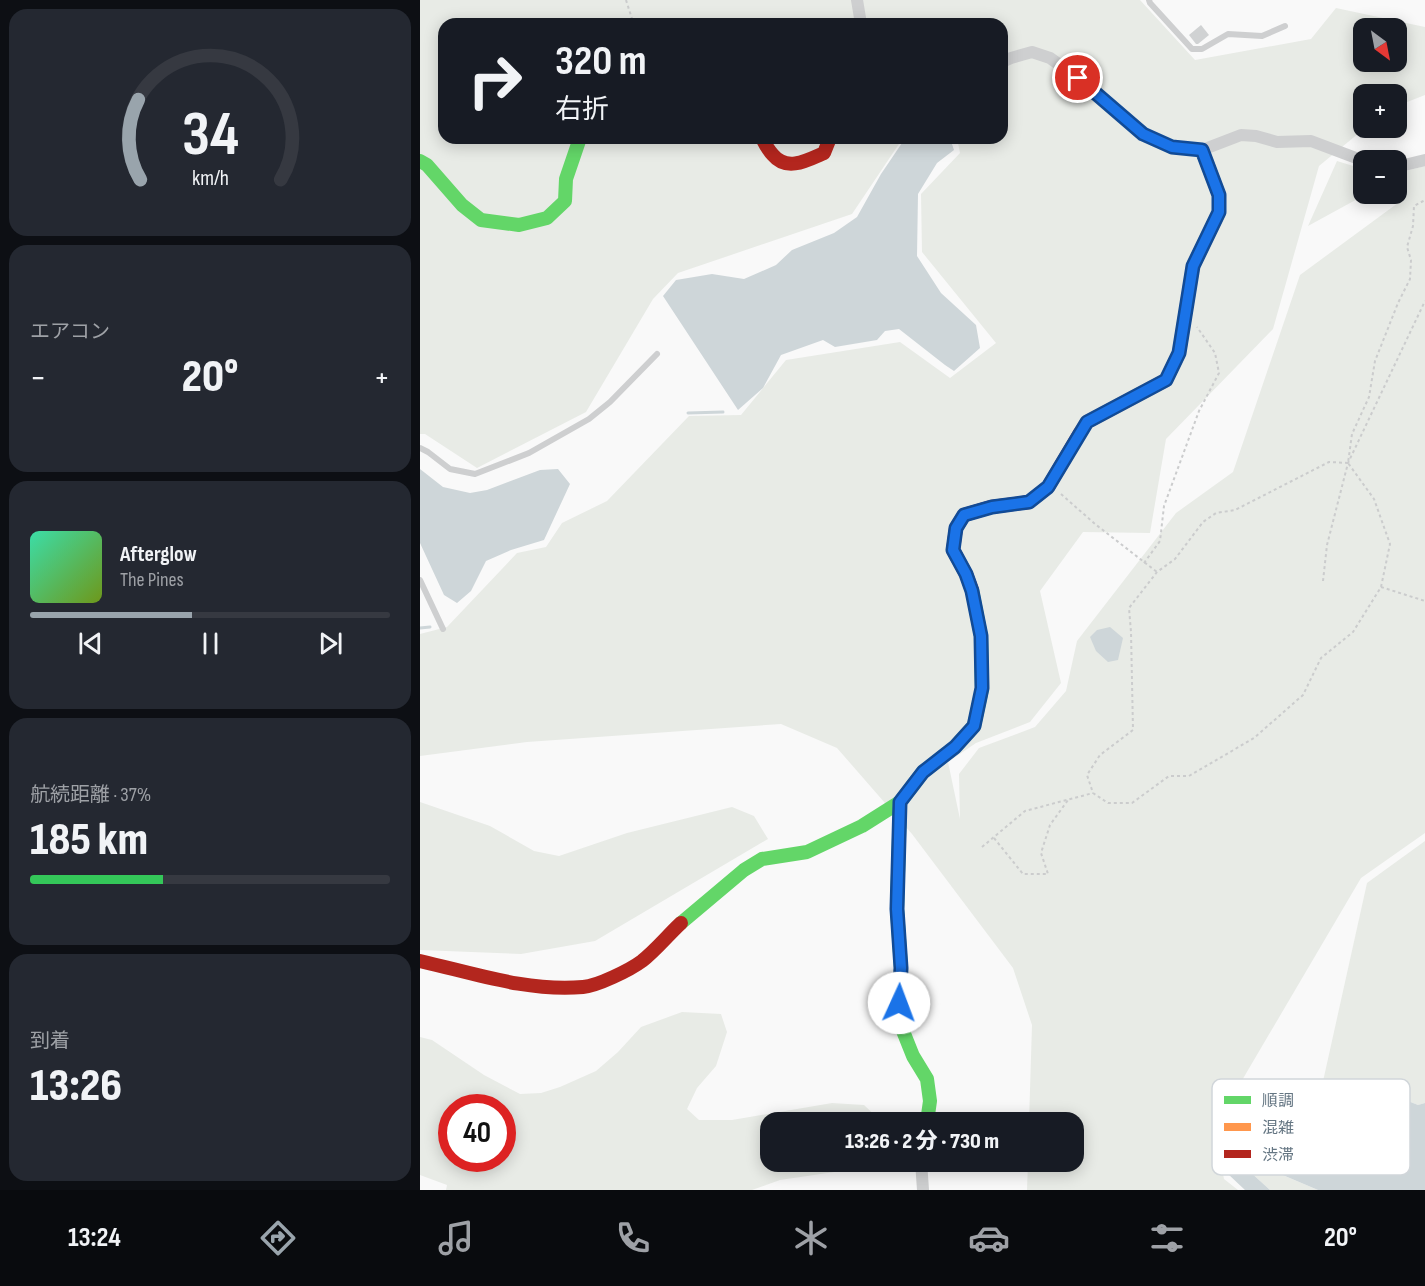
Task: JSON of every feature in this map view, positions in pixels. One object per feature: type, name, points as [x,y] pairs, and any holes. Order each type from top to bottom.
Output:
[{"type":"street","points":[[857,0],[860,18]]},
{"type":"street","points":[[1008,59],[1032,52],[1050,58],[1078,78],[1143,134],[1172,147],[1202,150],[1241,135],[1249,135],[1277,142],[1311,141],[1353,157]]},
{"type":"street","points":[[420,161],[428,165],[462,205],[481,220],[519,225],[547,218],[565,201],[566,179],[578,144]]},
{"type":"street","points":[[766,144],[775,157],[788,164],[804,162],[824,153],[828,144]]},
{"type":"street","points":[[420,960],[540,987],[585,987],[613,977],[641,962],[680,924],[744,870],[762,859],[807,852],[862,826],[900,802],[923,772],[955,747],[974,726],[982,688],[981,636],[972,591],[953,550],[956,528],[964,515],[992,507],[1029,502],[1048,487],[1087,422],[1166,380],[1179,353],[1193,266],[1219,212],[1219,195],[1202,150]]},
{"type":"street","points":[[1407,164],[1425,160]]},
{"type":"street","points":[[900,802],[897,909],[901,968],[899,1021],[913,1056],[927,1079],[930,1101],[928,1112]]},
{"type":"street","points":[[922,1172],[923,1190]]},
{"type":"lane","points":[[1149,0],[1192,49],[1202,49],[1228,34],[1262,36],[1285,26]]},
{"type":"lane","points":[[420,448],[450,469],[475,474],[529,453],[589,420],[657,354]]},
{"type":"lane","points":[[420,580],[443,629]]},
{"type":"path","points":[[626,0],[632,18]]},
{"type":"path","points":[[1323,581],[1327,545],[1348,464],[1352,434],[1369,397],[1375,361],[1410,279],[1411,260],[1407,247],[1413,226],[1414,206],[1425,200]]},
{"type":"path","points":[[1348,464],[1425,301]]},
{"type":"path","points":[[1144,563],[1160,541],[1164,506],[1199,411],[1219,373],[1215,353],[1192,319],[1185,315]]},
{"type":"path","points":[[1329,462],[1348,464],[1374,499],[1390,544],[1381,586],[1353,632],[1321,658],[1304,695],[1254,738],[1189,776],[1169,777],[1132,803],[1108,803],[1093,794],[1088,775],[1100,755],[1133,730],[1129,608],[1156,572],[1175,559],[1203,522],[1216,513],[1235,510],[1329,462]]},
{"type":"path","points":[[1048,487],[1057,490],[1095,524],[1156,572]]},
{"type":"path","points":[[1381,586],[1425,601]]},
{"type":"path","points":[[982,848],[1025,812],[1093,794]]},
{"type":"path","points":[[994,837],[1023,874],[1048,873],[1041,853],[1050,825],[1068,800]]},
{"type":"shaded area","points":[[420,0],[1140,0],[1195,60],[1311,39],[1336,8],[1383,18],[1353,18],[1353,72],[1407,72],[1407,23],[1425,27],[1425,95],[1407,102],[1407,84],[1353,84],[1353,138],[1319,166],[1273,329],[1166,439],[1150,533],[1083,532],[1040,591],[1061,683],[1030,722],[976,743],[948,762],[960,819],[959,774],[979,748],[1035,727],[1066,691],[1077,641],[1176,513],[1233,472],[1300,275],[1397,204],[1407,204],[1407,170],[1425,166],[1425,833],[1361,878],[1243,1079],[1212,1079],[1212,1175],[1223,1175],[1224,1179],[1238,1190],[1027,1190],[1028,1172],[1084,1172],[1084,1112],[1029,1112],[1032,1025],[1013,968],[912,834],[837,748],[781,724],[527,742],[420,756],[420,634],[447,627],[517,553],[546,547],[562,523],[607,501],[689,416],[741,415],[786,360],[900,342],[950,378],[996,343],[922,252],[921,194],[960,153],[958,144],[1008,144],[1008,18],[438,18],[438,144],[899,144],[852,214],[678,273],[653,299],[586,412],[477,468],[425,434],[420,434]]},
{"type":"shaded area","points":[[901,144],[952,144],[954,150],[937,163],[918,194],[917,256],[941,293],[976,325],[980,348],[954,371],[899,329],[885,331],[877,340],[835,347],[823,340],[781,355],[763,388],[738,410],[663,296],[676,280],[712,274],[744,279],[776,265],[792,250],[834,233],[857,217],[881,174]]},
{"type":"shaded area","points":[[1337,161],[1353,166],[1353,201],[1308,226]]},
{"type":"shaded area","points":[[420,469],[443,487],[470,493],[487,490],[540,470],[558,469],[570,484],[544,540],[511,550],[486,561],[471,591],[457,603],[444,595],[420,543]]},
{"type":"shaded area","points":[[1110,627],[1123,638],[1118,660],[1108,662],[1096,651],[1090,637],[1097,630]]},
{"type":"shaded area","points":[[420,802],[490,826],[534,851],[559,856],[627,833],[732,807],[754,816],[768,839],[595,941],[521,954],[420,950]]},
{"type":"shaded area","points":[[1425,841],[1425,1103],[1418,1105],[1410,1102],[1410,1079],[1324,1079],[1367,883]]},
{"type":"shaded area","points":[[682,1012],[721,1014],[727,1032],[716,1066],[697,1088],[687,1109],[699,1120],[732,1120],[760,1115],[760,1172],[834,1172],[780,1180],[752,1190],[446,1190],[447,1185],[420,1175],[420,1037],[432,1040],[484,1075],[520,1094],[541,1093],[560,1087],[596,1071],[641,1027]]},
{"type":"shaded area","points":[[1410,1102],[1418,1105],[1425,1103],[1425,1190],[1318,1190],[1282,1175],[1410,1175]]},
{"type":"shaded area","points":[[832,1103],[864,1105],[871,1112],[779,1112]]},
{"type":"shaded area","points":[[1229,1175],[1254,1175],[1270,1190],[1245,1190]]},
{"type":"shaded area","points":[[1254,1175],[1282,1175],[1318,1190],[1270,1190]]},
{"type":"building","points":[[1201,25],[1209,35],[1196,44],[1189,35]]},
{"type":"waterway","points":[[688,413],[723,412]]},
{"type":"waterway","points":[[420,628],[430,627]]},
{"type":"traffic: fast","points":[[420,161],[427,165],[462,205],[481,220],[519,225],[547,218],[565,201],[566,179],[578,144]]},
{"type":"traffic: fast","points":[[681,923],[744,870],[762,859],[807,852],[862,826],[900,802],[923,772],[955,747],[974,726],[982,689],[981,636],[972,590]]},
{"type":"traffic: fast","points":[[900,802],[897,909],[901,968],[899,1021],[913,1056],[927,1079],[930,1101],[928,1112]]},
{"type":"traffic: slow","points":[[1080,433],[1087,422],[1166,380],[1179,353],[1193,266],[1219,212],[1219,195],[1202,150]]},
{"type":"traffic: jam","points":[[766,144],[779,160],[791,164],[824,153],[828,144]]},
{"type":"traffic: jam","points":[[972,590],[953,550],[956,528],[964,515],[991,507],[1029,502],[1048,487],[1080,433]]},
{"type":"traffic: jam","points":[[420,961],[521,984],[562,988],[583,987],[605,981],[637,965],[681,923]]},
{"type":"route","points":[[899,1003],[901,968],[897,909],[900,802],[923,772],[955,747],[974,726],[982,688],[981,636],[972,591],[953,550],[956,528],[964,515],[992,507],[1029,502],[1048,487],[1087,422],[1166,380],[1179,353],[1193,266],[1219,212],[1219,195],[1202,150],[1172,147],[1143,134],[1078,78]]}]
